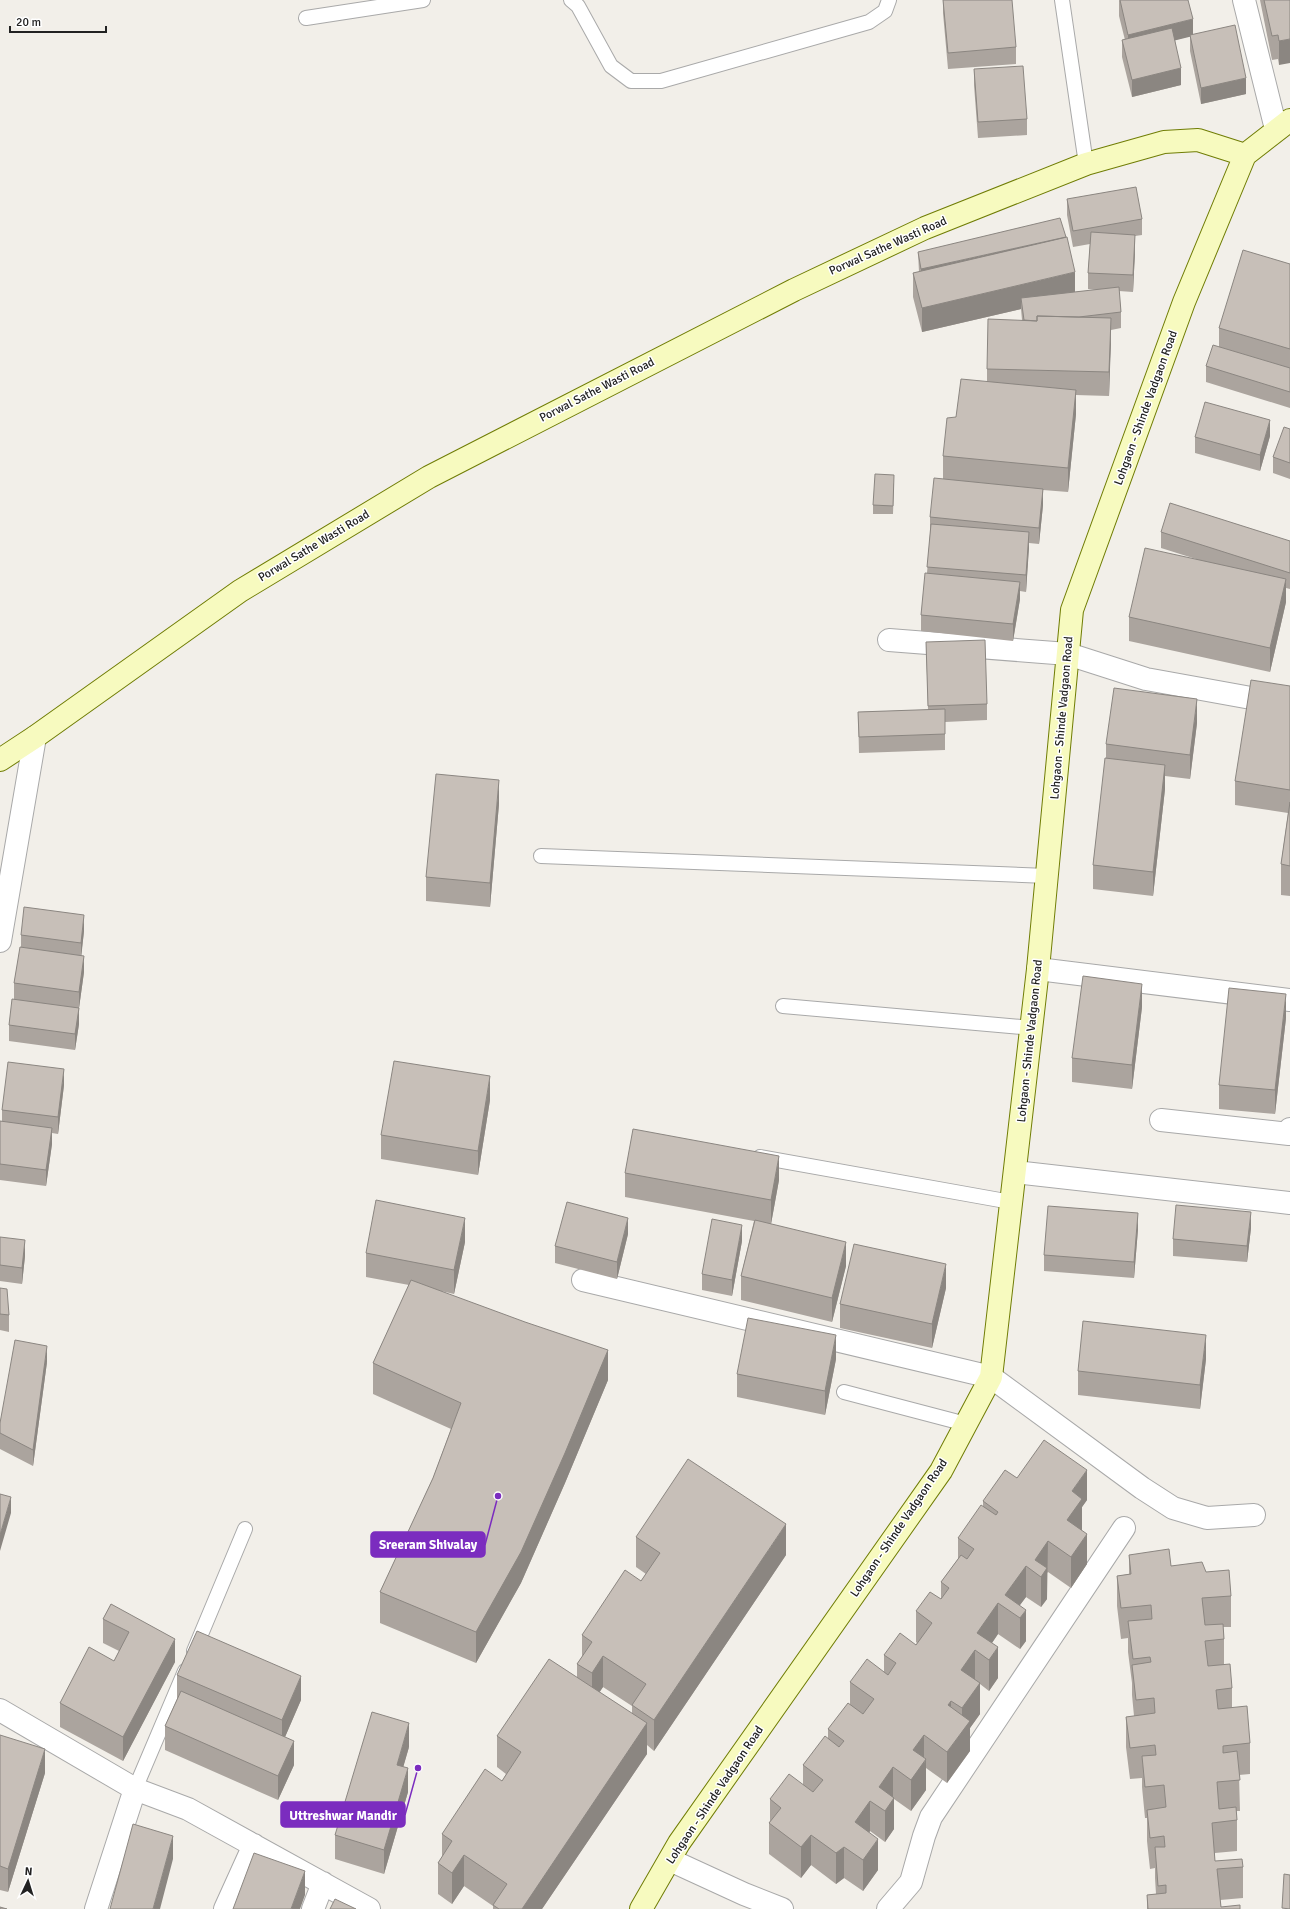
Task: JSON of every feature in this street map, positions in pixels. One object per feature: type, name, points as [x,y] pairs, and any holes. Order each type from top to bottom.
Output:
[{"type":"street","points":[[1244,0],[1283,125]]},
{"type":"street","name":"Lohgaon - Shinde Vadgaon Road","points":[[641,1909],[679,1843],[941,1471],[992,1377],[1032,1028],[1072,610],[1184,302],[1245,155],[1283,125]]},
{"type":"street","name":"Porwal Sathe Wasti Road","points":[[0,760],[35,737],[240,591],[429,477],[794,290],[925,228],[1086,164],[1164,142],[1198,140],[1245,155]]},
{"type":"street","points":[[889,640],[1068,654],[1146,679],[1251,698]]},
{"type":"street","points":[[0,941],[35,737]]},
{"type":"street","points":[[1038,969],[1290,1000]]},
{"type":"street","points":[[1161,1120],[1290,1134],[1290,1129]]},
{"type":"street","points":[[1015,1172],[1290,1203]]},
{"type":"street","points":[[583,1280],[992,1377],[1142,1488],[1173,1508],[1206,1518],[1254,1515]]},
{"type":"street","points":[[888,1909],[911,1882],[931,1817],[1124,1528]]},
{"type":"street","points":[[0,1710],[135,1789],[188,1809],[369,1909]]},
{"type":"street","points":[[96,1909],[135,1789]]},
{"type":"street","points":[[225,1909],[254,1845]]},
{"type":"street","points":[[670,1860],[744,1894],[782,1909]]},
{"type":"street","points":[[313,1909],[323,1883]]},
{"type":"lane","points":[[306,18],[424,0]]},
{"type":"lane","points":[[571,0],[578,6],[610,66],[631,81],[661,81],[869,22],[885,11],[889,0]]},
{"type":"lane","points":[[1062,0],[1086,164]]},
{"type":"lane","points":[[541,856],[1047,876]]},
{"type":"lane","points":[[783,1006],[1032,1028]]},
{"type":"lane","points":[[747,1155],[1011,1202]]},
{"type":"lane","points":[[844,1392],[966,1424]]},
{"type":"lane","points":[[135,1789],[245,1530]]},
{"type":"building","points":[[943,0],[1012,0],[1016,47],[948,53]]},
{"type":"building","points":[[1120,0],[1188,0],[1193,19],[1128,35]]},
{"type":"building","points":[[1264,0],[1290,0],[1290,39],[1279,41],[1278,35],[1272,36]]},
{"type":"building","points":[[1235,25],[1246,78],[1201,88],[1190,35]]},
{"type":"building","points":[[1172,28],[1181,68],[1132,80],[1122,40]]},
{"type":"building","points":[[1023,66],[1027,119],[978,122],[974,69]]},
{"type":"building","points":[[1136,187],[1142,219],[1073,231],[1067,199]]},
{"type":"building","points":[[1060,218],[1066,237],[921,269],[918,252]]},
{"type":"building","points":[[1091,232],[1135,235],[1133,275],[1088,273]]},
{"type":"building","points":[[1067,237],[1075,272],[922,308],[913,273]]},
{"type":"building","points":[[1243,250],[1290,264],[1290,349],[1219,328]]},
{"type":"building","points":[[1119,287],[1121,312],[1079,317],[1037,316],[1037,321],[1024,320],[1021,298]]},
{"type":"building","points":[[1037,316],[1111,318],[1109,372],[987,369],[988,319],[1037,321]]},
{"type":"building","points":[[1213,345],[1290,368],[1290,392],[1206,366]]},
{"type":"building","points":[[961,379],[1076,390],[1068,468],[943,456],[947,418],[956,417]]},
{"type":"building","points":[[1205,402],[1270,420],[1260,455],[1195,437]]},
{"type":"building","points":[[1284,427],[1290,429],[1290,463],[1273,457]]},
{"type":"building","points":[[875,474],[894,475],[893,506],[873,505]]},
{"type":"building","points":[[934,478],[1043,489],[1039,528],[930,517]]},
{"type":"building","points":[[1170,503],[1290,541],[1290,573],[1161,532]]},
{"type":"building","points":[[931,524],[1029,532],[1026,575],[927,567]]},
{"type":"building","points":[[1145,548],[1286,579],[1270,648],[1129,617]]},
{"type":"building","points":[[925,573],[1020,582],[1013,624],[921,615]]},
{"type":"building","points":[[985,640],[987,704],[928,706],[926,642]]},
{"type":"building","points":[[1251,680],[1290,686],[1290,790],[1235,781]]},
{"type":"building","points":[[1114,688],[1197,699],[1190,755],[1106,744]]},
{"type":"building","points":[[945,709],[945,734],[859,737],[858,712]]},
{"type":"building","points":[[1105,758],[1165,765],[1153,872],[1093,865]]},
{"type":"building","points":[[436,774],[499,780],[490,883],[426,877]]},
{"type":"building","points":[[1290,802],[1290,866],[1281,864]]},
{"type":"building","points":[[24,907],[84,915],[81,943],[21,935]]},
{"type":"building","points":[[20,947],[84,956],[79,992],[14,983]]},
{"type":"building","points":[[1083,976],[1142,984],[1132,1065],[1072,1058]]},
{"type":"building","points":[[1229,988],[1286,994],[1275,1090],[1219,1085]]},
{"type":"building","points":[[12,999],[79,1008],[75,1034],[9,1025]]},
{"type":"building","points":[[394,1061],[490,1076],[478,1151],[381,1135]]},
{"type":"building","points":[[8,1062],[64,1069],[58,1117],[2,1110]]},
{"type":"building","points":[[0,1121],[52,1128],[46,1170],[0,1164]]},
{"type":"building","points":[[633,1129],[779,1156],[771,1200],[625,1173]]},
{"type":"building","points":[[376,1200],[465,1218],[454,1270],[366,1253]]},
{"type":"building","points":[[567,1202],[628,1218],[617,1262],[555,1246]]},
{"type":"building","points":[[1176,1205],[1251,1212],[1247,1246],[1173,1239]]},
{"type":"building","points":[[1048,1206],[1138,1213],[1134,1262],[1044,1255]]},
{"type":"building","points":[[712,1219],[742,1225],[732,1280],[702,1274]]},
{"type":"building","points":[[755,1220],[846,1242],[832,1298],[741,1276]]},
{"type":"building","points":[[0,1237],[25,1240],[22,1268],[0,1265]]},
{"type":"building","points":[[854,1244],[946,1264],[932,1324],[840,1304]]},
{"type":"building","points":[[411,1280],[525,1322],[608,1350],[565,1453],[521,1552],[476,1632],[380,1592],[433,1478],[461,1403],[373,1363]]},
{"type":"building","points":[[0,1288],[7,1289],[9,1315],[0,1314]]},
{"type":"building","points":[[748,1318],[836,1335],[825,1391],[737,1374]]},
{"type":"building","points":[[1083,1321],[1206,1335],[1200,1385],[1078,1371]]},
{"type":"building","points":[[15,1340],[47,1346],[33,1450],[0,1433],[0,1423]]},
{"type":"building","points":[[1044,1440],[1087,1470],[1072,1491],[1082,1499],[1067,1520],[1087,1534],[1071,1557],[1048,1541],[1035,1560],[1047,1568],[1041,1577],[1026,1566],[1005,1595],[1026,1610],[1020,1618],[998,1603],[977,1633],[998,1647],[989,1660],[975,1650],[961,1670],[980,1683],[962,1708],[951,1701],[948,1705],[970,1721],[947,1752],[924,1735],[913,1750],[926,1759],[911,1780],[893,1767],[879,1787],[894,1798],[885,1811],[870,1801],[855,1822],[878,1839],[863,1860],[844,1847],[836,1853],[811,1835],[801,1847],[769,1823],[781,1808],[770,1799],[789,1774],[813,1792],[823,1780],[803,1765],[825,1736],[839,1747],[844,1741],[828,1729],[848,1703],[863,1714],[874,1699],[850,1682],[867,1659],[888,1675],[896,1663],[884,1655],[900,1633],[916,1645],[932,1623],[916,1611],[930,1592],[941,1599],[949,1588],[941,1582],[961,1555],[967,1559],[974,1549],[958,1538],[981,1505],[996,1515],[998,1512],[983,1501],[1005,1470],[1017,1478]]},
{"type":"building","points":[[688,1459],[786,1524],[654,1720],[632,1705],[646,1684],[603,1656],[592,1673],[577,1664],[592,1642],[582,1635],[625,1570],[641,1581],[660,1553],[636,1537]]},
{"type":"building","points":[[0,1494],[11,1497],[0,1535]]},
{"type":"building","points":[[1169,1549],[1171,1566],[1202,1562],[1206,1572],[1229,1570],[1231,1596],[1202,1598],[1205,1625],[1223,1624],[1224,1639],[1205,1641],[1208,1666],[1230,1664],[1232,1688],[1216,1690],[1218,1709],[1247,1706],[1250,1743],[1223,1746],[1223,1753],[1237,1751],[1240,1780],[1217,1782],[1219,1809],[1236,1807],[1237,1820],[1212,1823],[1215,1861],[1242,1859],[1243,1867],[1217,1869],[1221,1907],[1240,1905],[1240,1909],[1148,1909],[1147,1895],[1166,1893],[1166,1885],[1158,1886],[1155,1847],[1165,1847],[1164,1836],[1150,1838],[1147,1810],[1166,1807],[1164,1785],[1145,1787],[1142,1756],[1156,1755],[1155,1745],[1130,1748],[1126,1717],[1155,1713],[1154,1698],[1136,1700],[1132,1665],[1151,1662],[1150,1657],[1133,1659],[1128,1621],[1152,1619],[1151,1605],[1121,1608],[1117,1576],[1131,1574],[1129,1555]]},
{"type":"building","points":[[111,1604],[175,1639],[123,1737],[60,1703],[89,1647],[114,1661],[129,1632],[103,1619]]},
{"type":"building","points":[[197,1631],[301,1676],[282,1720],[177,1675]]},
{"type":"building","points":[[549,1659],[647,1723],[522,1909],[499,1909],[493,1905],[507,1884],[464,1855],[452,1873],[438,1863],[452,1841],[442,1834],[485,1769],[502,1781],[521,1752],[497,1736]]},
{"type":"building","points":[[181,1691],[294,1741],[278,1776],[165,1726]]},
{"type":"building","points":[[372,1712],[409,1723],[397,1765],[408,1768],[384,1850],[335,1835]]},
{"type":"building","points":[[0,1735],[45,1749],[8,1869],[0,1866]]},
{"type":"building","points":[[133,1824],[173,1836],[153,1909],[110,1909]]},
{"type":"building","points":[[254,1853],[305,1871],[291,1909],[233,1909]]},
{"type":"building","points":[[1284,1874],[1290,1875],[1290,1909],[1282,1908]]},
{"type":"building","points":[[335,1899],[356,1909],[330,1909]]},
{"type":"place","name":"Sreeram Shivalay","points":[[498,1496]]},
{"type":"place","name":"Uttreshwar Mandir","points":[[418,1768]]}]
